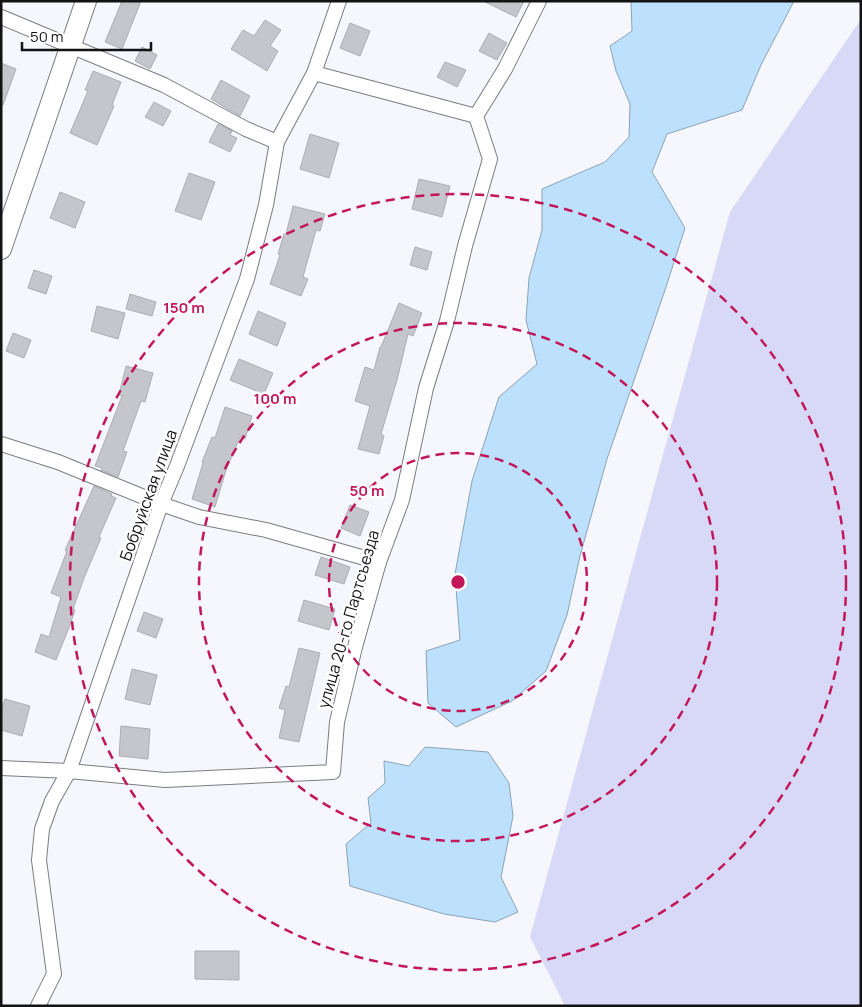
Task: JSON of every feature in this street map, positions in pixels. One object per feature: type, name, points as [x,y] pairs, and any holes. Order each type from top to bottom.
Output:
[{"type":"street","points":[[1,249],[86,1]]},
{"type":"street","name":"Бобруйская улица","points":[[38,1006],[54,974],[39,860],[42,830],[52,801],[69,771],[161,504],[177,466],[246,279],[266,205],[277,142],[314,73],[339,1]]},
{"type":"street","points":[[314,73],[476,116],[505,69],[539,1]]},
{"type":"street","points":[[1,18],[164,85],[246,129],[277,142]]},
{"type":"street","name":"улица 20-го Партсъезда","points":[[69,771],[165,780],[333,772],[337,722],[354,647],[379,562],[402,500],[426,388],[447,321],[465,246],[490,158],[476,116]]},
{"type":"street","points":[[1,444],[58,462],[161,504],[199,517],[266,530],[379,562]]},
{"type":"street","points":[[1,768],[69,771]]},
{"type":"shaded area","points":[[631,1],[794,1],[761,65],[742,110],[667,134],[652,172],[685,228],[607,459],[580,556],[567,615],[546,671],[512,701],[456,727],[428,703],[426,651],[460,640],[455,574],[472,481],[499,397],[537,364],[526,320],[529,278],[542,230],[542,189],[605,162],[629,137],[630,104],[616,71],[610,46],[632,31]]},
{"type":"shaded area","points":[[861,19],[861,1006],[565,1006],[530,937],[730,212]]},
{"type":"shaded area","points":[[425,747],[488,752],[509,783],[513,816],[501,877],[518,912],[495,922],[444,914],[350,886],[346,844],[371,823],[368,798],[385,783],[384,761],[409,766]]},
{"type":"building","points":[[122,1],[141,1],[122,49],[105,42]]},
{"type":"building","points":[[483,1],[524,1],[516,17]]},
{"type":"building","points":[[265,20],[281,30],[270,46],[278,51],[267,71],[231,49],[243,30],[254,36]]},
{"type":"building","points":[[350,23],[370,31],[360,56],[340,48]]},
{"type":"building","points":[[489,33],[507,43],[497,60],[479,51]]},
{"type":"building","points":[[142,47],[157,55],[150,69],[135,61]]},
{"type":"building","points":[[445,62],[466,70],[457,87],[437,77]]},
{"type":"building","points":[[1,63],[16,69],[3,105],[1,105]]},
{"type":"building","points":[[93,71],[121,82],[112,105],[114,106],[97,145],[70,133],[88,91],[85,90]]},
{"type":"building","points":[[221,80],[250,96],[240,116],[211,99]]},
{"type":"building","points":[[154,102],[171,111],[163,126],[145,117]]},
{"type":"building","points":[[218,124],[232,131],[230,135],[237,138],[230,152],[209,142]]},
{"type":"building","points":[[310,134],[339,143],[329,178],[300,169]]},
{"type":"building","points":[[189,173],[215,182],[201,220],[175,211]]},
{"type":"building","points":[[419,179],[450,186],[442,217],[412,209]]},
{"type":"building","points":[[60,192],[85,202],[75,228],[50,218]]},
{"type":"building","points":[[293,206],[325,214],[320,231],[316,230],[303,277],[308,279],[301,296],[270,284]]},
{"type":"building","points":[[415,247],[432,252],[427,270],[410,265]]},
{"type":"building","points":[[34,270],[52,276],[46,294],[28,288]]},
{"type":"building","points":[[130,294],[156,302],[152,316],[126,309]]},
{"type":"building","points":[[399,303],[422,313],[413,336],[408,334],[381,434],[384,436],[379,454],[358,449],[370,406],[355,401],[365,367],[374,370],[380,347]]},
{"type":"building","points":[[97,306],[125,313],[118,339],[91,331]]},
{"type":"building","points":[[258,311],[286,323],[277,346],[249,334]]},
{"type":"building","points":[[13,333],[31,340],[24,358],[6,351]]},
{"type":"building","points":[[239,359],[273,373],[264,394],[230,380]]},
{"type":"building","points":[[126,366],[153,373],[145,402],[141,401],[123,451],[127,452],[118,477],[95,466],[122,396],[119,395]]},
{"type":"building","points":[[225,407],[252,416],[245,439],[240,437],[226,470],[215,507],[192,499],[202,462],[212,437],[215,438]]},
{"type":"building","points":[[94,486],[112,494],[111,496],[116,498],[99,537],[101,538],[84,578],[73,609],[75,610],[70,625],[56,660],[35,652],[41,634],[49,637],[61,597],[51,593],[67,551],[65,550]]},
{"type":"building","points":[[350,505],[369,512],[360,536],[341,528]]},
{"type":"building","points":[[321,557],[350,567],[344,584],[315,575]]},
{"type":"building","points":[[304,600],[335,609],[329,630],[298,621]]},
{"type":"building","points":[[144,612],[163,619],[156,638],[137,631]]},
{"type":"building","points":[[299,648],[320,653],[299,742],[279,738],[285,710],[279,708],[286,686],[289,687]]},
{"type":"building","points":[[132,669],[157,675],[150,705],[125,699]]},
{"type":"building","points":[[5,699],[30,706],[22,736],[1,730],[1,711]]},
{"type":"building","points":[[121,726],[150,729],[148,759],[119,756]]},
{"type":"building","points":[[195,951],[239,951],[239,980],[195,979]]}]
